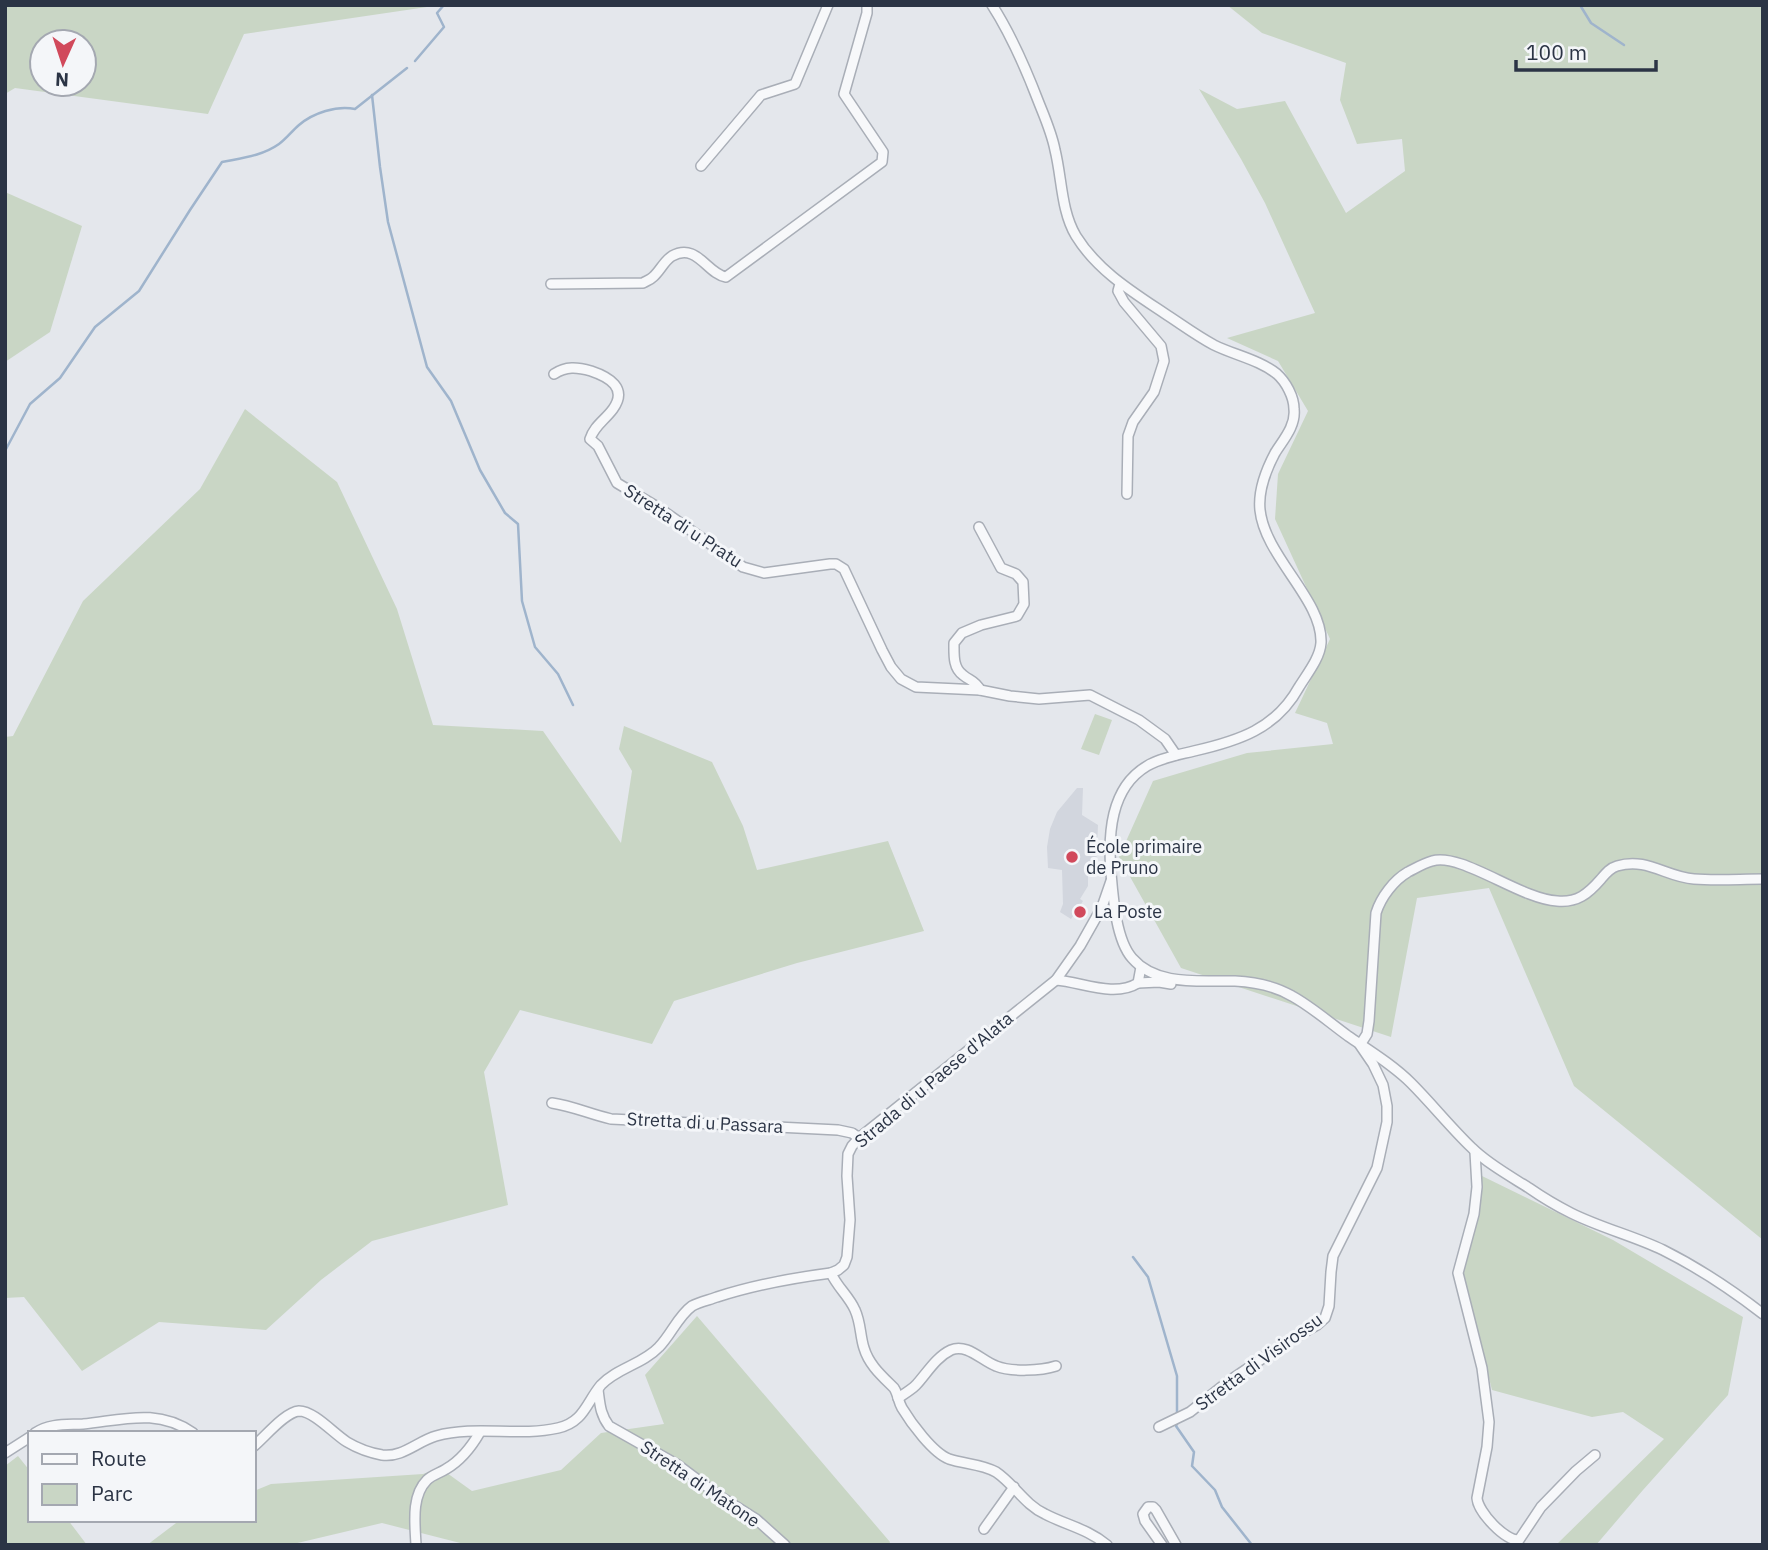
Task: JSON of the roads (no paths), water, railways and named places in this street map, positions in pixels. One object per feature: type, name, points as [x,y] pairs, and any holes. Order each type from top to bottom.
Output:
[{"type":"street","points":[[701,166],[761,94],[795,84],[828,5]]},
{"type":"street","points":[[551,284],[643,283],[653,277],[675,254],[686,253],[700,257],[718,275],[726,276],[882,162],[883,152],[845,94],[867,5]]},
{"type":"street","points":[[992,5],[1015,44],[1055,145],[1070,226],[1079,242],[1120,284],[1214,345],[1280,376],[1295,406],[1294,417],[1286,436],[1264,476],[1260,510],[1270,545],[1312,610],[1319,628],[1320,652],[1293,699],[1266,724],[1246,737],[1226,744],[1176,755],[1148,765],[1132,778],[1123,792],[1114,811],[1110,830],[1110,855],[1117,916],[1124,946],[1130,957],[1141,967],[1160,976],[1214,982],[1238,981],[1264,985],[1290,994],[1409,1080],[1475,1152],[1534,1192],[1573,1214],[1661,1249],[1712,1278],[1763,1314]]},
{"type":"street","points":[[1120,284],[1118,291],[1124,302],[1161,346],[1164,362],[1154,392],[1133,422],[1128,436],[1127,494]]},
{"type":"street","name":"Stretta di u Pratu","points":[[554,374],[572,367],[609,378],[616,385],[619,394],[617,401],[593,430],[590,439],[598,446],[617,483],[659,508],[743,567],[764,573],[830,564],[844,569],[882,650],[901,679],[916,687],[980,690],[1039,699],[1090,695],[1139,720],[1165,739],[1176,755]]},
{"type":"street","points":[[979,527],[1001,568],[1016,574],[1024,582],[1024,604],[1017,616],[962,633],[954,643],[955,663],[961,674],[977,683],[980,690]]},
{"type":"street","points":[[1360,1045],[1367,1034],[1369,1021],[1376,913],[1380,901],[1402,876],[1423,864],[1434,860],[1451,861],[1535,898],[1557,902],[1573,901],[1585,896],[1610,868],[1619,865],[1638,863],[1657,867],[1676,877],[1694,879],[1763,879]]},
{"type":"street","name":"Strada di u Paese d'Alata","points":[[831,1273],[844,1265],[847,1257],[850,1220],[847,1176],[848,1154],[852,1146],[1056,980],[1097,916],[1112,880]]},
{"type":"street","points":[[1138,983],[1141,967]]},
{"type":"street","points":[[1056,980],[1108,989],[1131,987],[1138,983],[1174,984],[1183,980]]},
{"type":"street","name":"Stretta di Visirossu","points":[[1159,1427],[1190,1412],[1229,1381],[1325,1318],[1329,1306],[1334,1256],[1377,1168],[1387,1122],[1383,1085],[1360,1045]]},
{"type":"street","name":"Stretta di u Passara","points":[[552,1103],[573,1106],[611,1119],[838,1130],[852,1133],[859,1138]]},
{"type":"street","points":[[1475,1152],[1477,1187],[1474,1214],[1458,1273],[1482,1368],[1489,1422],[1477,1504],[1494,1526],[1510,1539],[1519,1540],[1541,1507],[1595,1455]]},
{"type":"street","points":[[256,1444],[292,1413],[301,1411],[310,1413],[348,1442],[384,1455],[395,1454],[437,1435],[556,1429],[581,1416],[602,1385],[657,1350],[690,1307],[777,1280],[831,1273],[856,1312],[869,1362],[894,1388],[901,1406],[938,1453],[949,1459],[995,1472],[1044,1514],[1096,1535],[1108,1545]]},
{"type":"street","points":[[898,1398],[916,1385],[930,1367],[949,1350],[966,1349],[1007,1370],[1046,1370],[1056,1366]]},
{"type":"street","name":"Stretta di Matone","points":[[598,1390],[600,1410],[609,1426],[678,1465],[755,1519],[785,1545]]},
{"type":"street","points":[[38,1431],[58,1425],[111,1419],[154,1418],[169,1420],[190,1431]]},
{"type":"street","points":[[416,1545],[417,1500],[422,1486],[429,1478],[460,1458],[480,1432]]},
{"type":"street","points":[[5,1453],[28,1438]]},
{"type":"street","points":[[984,1529],[1014,1488]]},
{"type":"street","points":[[1162,1545],[1144,1521],[1143,1514],[1148,1507],[1156,1510],[1176,1545]]},
{"type":"waterway","points":[[415,61],[444,27],[437,13],[444,5]]},
{"type":"waterway","points":[[1580,5],[1591,23],[1624,45]]},
{"type":"waterway","points":[[5,451],[30,404],[60,378],[95,327],[139,291],[222,162],[266,151],[282,142],[296,127],[318,114],[333,109],[355,109],[407,68]]},
{"type":"waterway","points":[[372,95],[388,222],[427,367],[451,401],[480,470],[505,513],[518,524],[522,601],[535,647],[558,674],[573,705]]},
{"type":"waterway","points":[[1133,1257],[1148,1277],[1177,1376],[1177,1413]]},
{"type":"waterway","points":[[1177,1424],[1194,1452],[1192,1466],[1215,1490],[1222,1507],[1252,1545]]},
{"type":"place","name":"École primaire de Pruno","points":[[1072,857]]},
{"type":"place","name":"La Poste","points":[[1080,912]]}]
